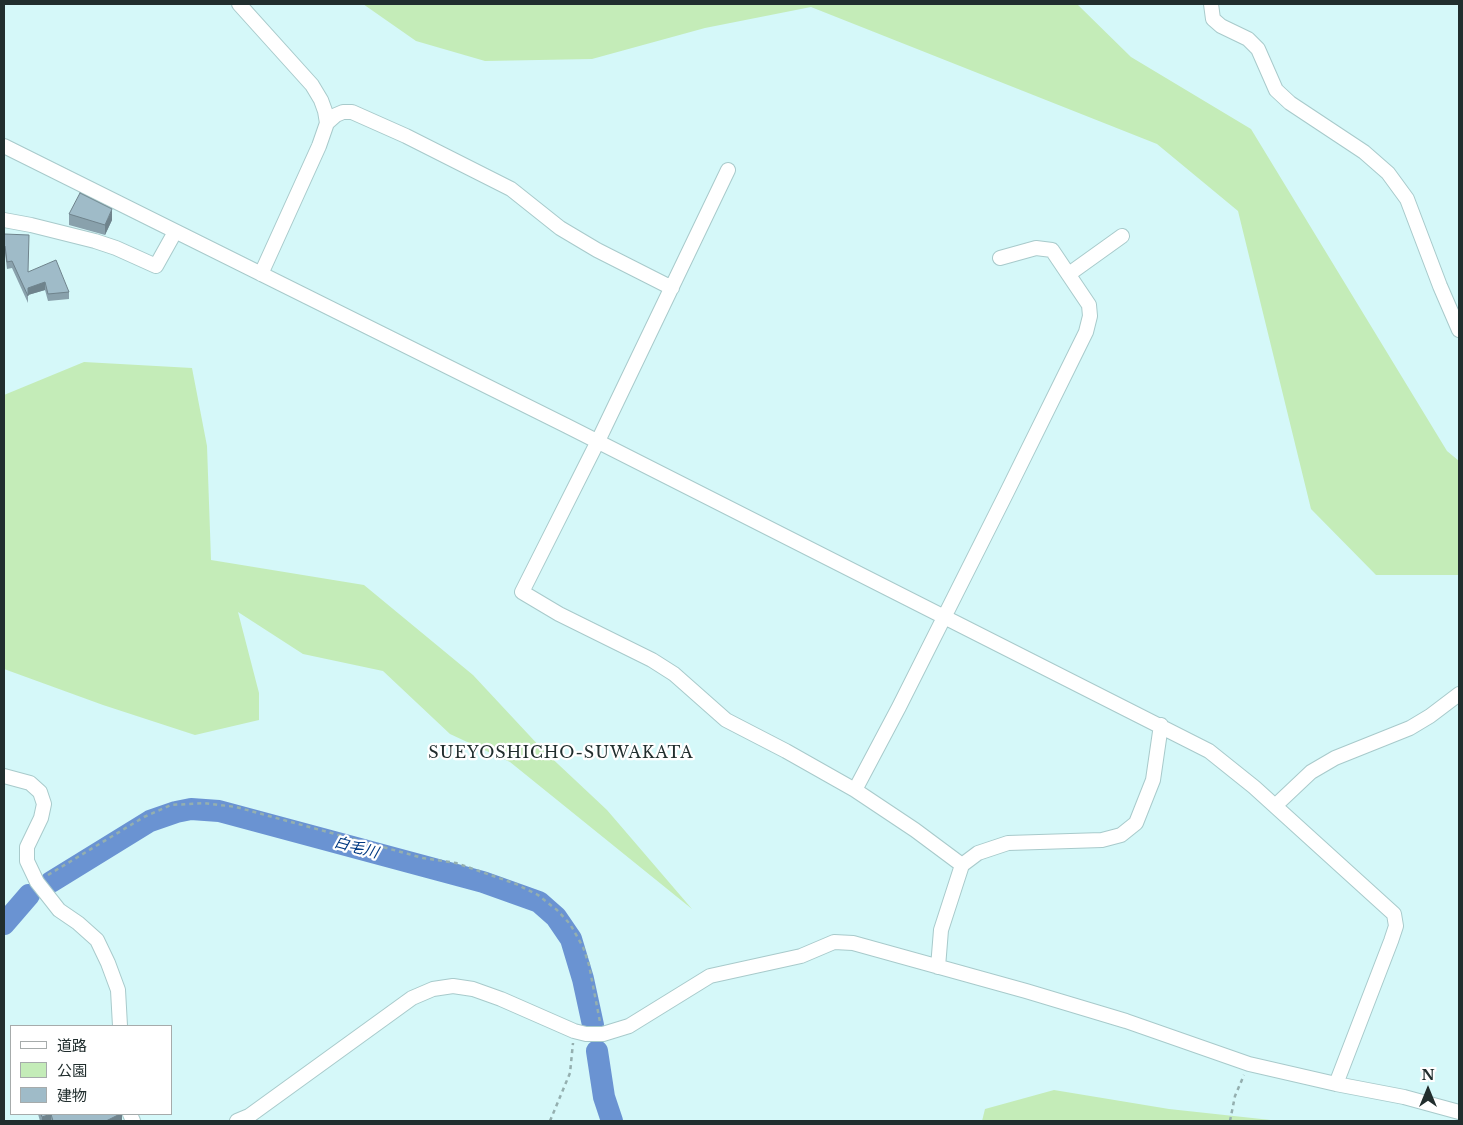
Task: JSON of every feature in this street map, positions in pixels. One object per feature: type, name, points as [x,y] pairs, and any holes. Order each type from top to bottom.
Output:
[{"type":"street","points":[[239,4],[312,86],[321,100],[327,124]]},
{"type":"street","points":[[1211,4],[1213,19],[1222,26],[1248,39],[1258,49],[1276,90],[1290,103],[1364,152],[1388,173],[1407,199],[1459,330]]},
{"type":"street","points":[[261,274],[319,146],[327,124],[336,115],[343,112],[352,112],[406,136],[511,189],[567,233],[672,288]]},
{"type":"street","points":[[4,146],[598,442],[1161,725],[1209,751],[1275,806],[1394,914],[1396,926],[1336,1084]]},
{"type":"street","points":[[728,170],[598,442],[522,592],[559,614],[652,660],[674,674],[726,720],[855,790],[915,830],[962,865]]},
{"type":"street","points":[[4,220],[95,241],[156,266],[175,232]]},
{"type":"street","points":[[1069,274],[1122,236]]},
{"type":"street","points":[[855,790],[944,617],[1086,332],[1090,316],[1089,305],[1052,250],[1036,248],[1000,258]]},
{"type":"street","points":[[1275,806],[1311,772],[1335,758],[1410,728],[1430,716],[1459,694]]},
{"type":"street","points":[[938,967],[941,930],[962,865],[978,853],[1008,843],[1102,840],[1121,836],[1136,822],[1153,780],[1161,725]]},
{"type":"street","points":[[4,776],[30,783],[40,792],[44,804],[41,818],[27,846],[27,861],[37,882],[59,910],[78,923],[97,940],[118,990],[120,1025]]},
{"type":"street","points":[[237,1121],[249,1116],[412,998],[433,989],[453,986],[473,989],[501,999],[574,1031],[586,1034],[603,1034],[629,1026],[710,976],[800,956],[834,942],[852,943],[1026,991],[1126,1021],[1249,1064],[1336,1084],[1404,1096],[1459,1112]]},
{"type":"path","points":[[37,882],[144,817],[171,805],[204,803],[236,807],[423,858],[456,863],[516,884],[538,895],[557,910],[570,924],[583,947],[589,965],[603,1034]]},
{"type":"path","points":[[550,1121],[570,1073],[574,1031]]},
{"type":"path","points":[[1230,1121],[1235,1096],[1249,1064]]},
{"type":"green space","points":[[363,4],[1077,4],[1131,57],[1251,129],[1447,451],[1459,461],[1459,575],[1376,575],[1311,509],[1238,211],[1157,144],[811,7],[705,28],[592,59],[485,61],[416,41]]},
{"type":"green space","points":[[84,362],[192,368],[207,446],[211,560],[364,585],[473,675],[542,749],[607,810],[692,909],[510,762],[450,734],[383,671],[303,654],[238,612],[259,693],[259,720],[195,735],[103,705],[4,669],[4,395]]},
{"type":"green space","points":[[1054,1090],[1169,1109],[1280,1121],[982,1121],[985,1109]]},
{"type":"building","points":[[80,193],[112,209],[105,225],[69,214]]},
{"type":"building","points":[[4,234],[29,235],[28,272],[56,260],[69,292],[48,294],[45,282],[28,288],[28,296],[12,261],[7,262]]},
{"type":"building","points":[[51,1115],[118,1115],[106,1121],[53,1121]]},
{"type":"waterway","name":"白毛川","points":[[51,882],[150,821],[191,809],[219,811],[483,882],[539,902],[556,917],[571,939],[583,979],[593,1025]]},
{"type":"waterway","name":"白毛川","points":[[4,924],[29,895]]},
{"type":"waterway","name":"白毛川","points":[[597,1051],[604,1097],[612,1121]]},
{"type":"district","name":"SUEYOSHICHO-SUWAKATA","points":[[561,753]]}]
